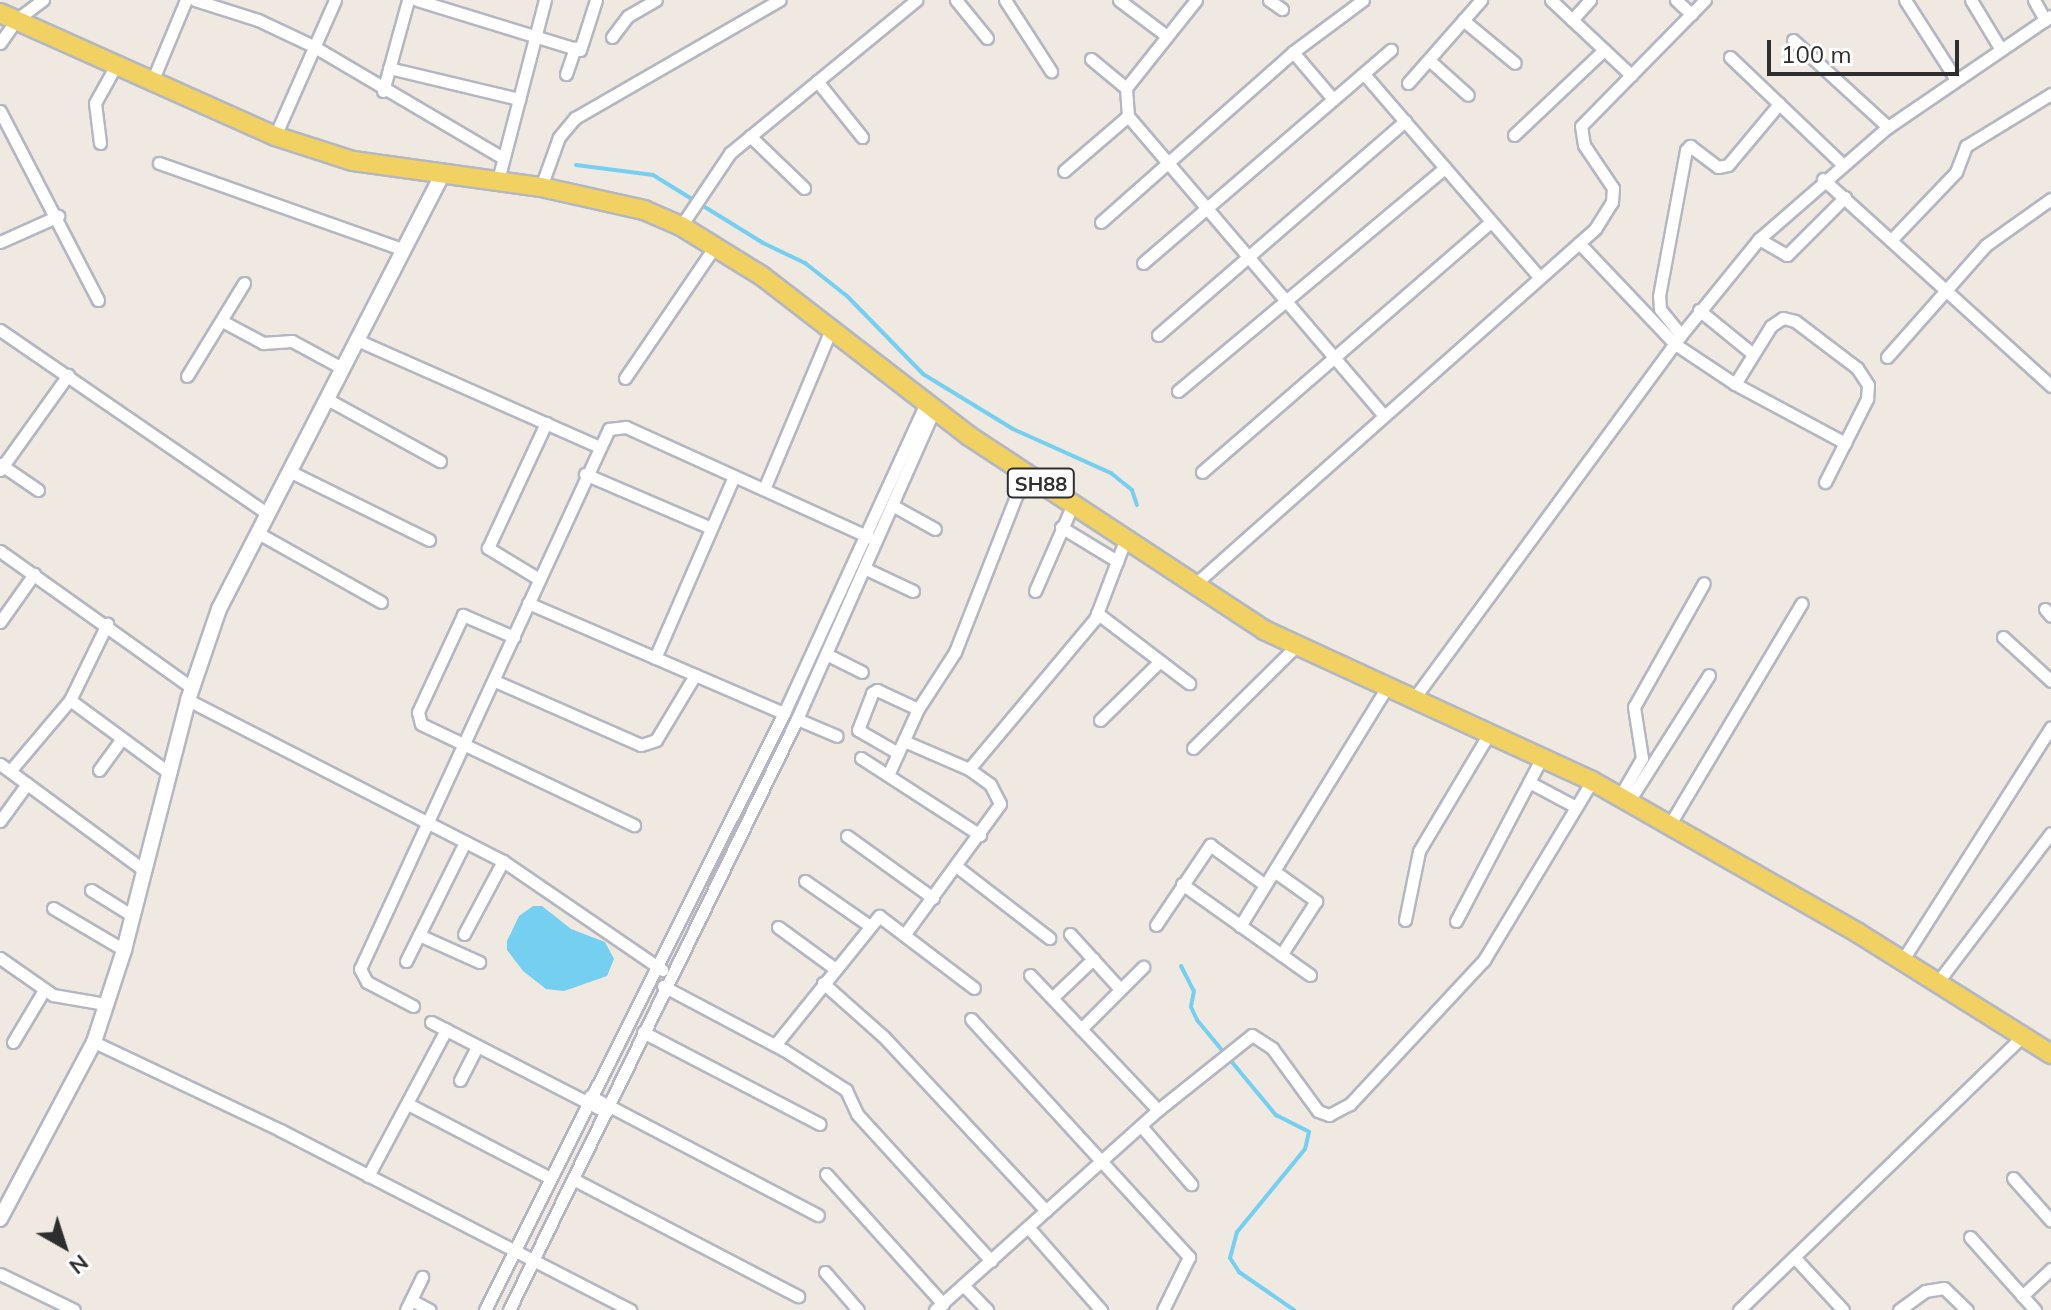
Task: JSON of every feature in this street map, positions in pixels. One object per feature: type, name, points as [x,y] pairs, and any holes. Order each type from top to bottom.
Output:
[{"type":"main road","name":"SH88","points":[[8,17],[151,84],[275,136],[353,161],[442,176],[541,187],[644,210],[681,226],[762,276],[830,332],[930,406],[1194,585],[1297,645],[1592,781],[1902,961],[2051,1054]]},
{"type":"street","points":[[0,43],[8,17],[43,0]]},
{"type":"street","points":[[151,84],[186,0]]},
{"type":"street","points":[[195,0],[258,20],[313,46],[383,91],[503,158]]},
{"type":"street","points":[[275,136],[335,0]]},
{"type":"street","points":[[383,91],[408,0]]},
{"type":"street","points":[[417,0],[575,48],[584,47],[596,0]]},
{"type":"street","points":[[498,180],[545,0]]},
{"type":"street","points":[[612,37],[628,16],[656,0]]},
{"type":"street","points":[[541,187],[559,137],[584,111],[778,0]]},
{"type":"street","points":[[681,226],[723,161],[916,0]]},
{"type":"street","points":[[956,0],[987,38]]},
{"type":"street","points":[[1005,0],[1051,71]]},
{"type":"street","points":[[1119,0],[1167,36]]},
{"type":"street","points":[[1196,0],[1126,88],[1128,116],[1163,163],[1247,255],[1384,416]]},
{"type":"street","points":[[1269,0],[1282,9]]},
{"type":"street","points":[[1101,222],[1163,163],[1293,52],[1363,0]]},
{"type":"street","points":[[1408,83],[1481,0]]},
{"type":"street","points":[[1551,0],[1631,75]]},
{"type":"street","points":[[1572,20],[1590,0]]},
{"type":"street","points":[[1676,0],[1691,14]]},
{"type":"street","points":[[1194,585],[1579,243],[1605,214],[1613,188],[1584,145],[1581,126],[1705,0]]},
{"type":"street","points":[[1905,0],[1955,78]]},
{"type":"street","points":[[1971,0],[2000,48]]},
{"type":"street","points":[[1415,697],[1699,310],[1759,239],[1823,179],[1888,127],[1955,78],[2048,18],[2034,0]]},
{"type":"street","points":[[1463,20],[1515,63]]},
{"type":"street","points":[[1793,40],[1888,127]]},
{"type":"street","points":[[566,74],[575,48]]},
{"type":"street","points":[[1143,263],[1391,50]]},
{"type":"street","points":[[1514,135],[1604,50]]},
{"type":"street","points":[[1293,52],[1333,99]]},
{"type":"street","points":[[1730,57],[1842,164]]},
{"type":"street","points":[[1091,59],[1126,88]]},
{"type":"street","points":[[1429,60],[1468,95]]},
{"type":"street","points":[[100,143],[95,103],[115,67]]},
{"type":"street","points":[[389,68],[519,99]]},
{"type":"street","points":[[1364,74],[1539,277]]},
{"type":"street","points":[[817,81],[862,137]]},
{"type":"street","points":[[1892,239],[1956,172],[1966,146],[2051,94]]},
{"type":"street","points":[[1678,339],[1660,309],[1659,296],[1686,150],[1690,146],[1718,167],[1728,165],[1779,104]]},
{"type":"street","points":[[0,111],[58,216],[98,300]]},
{"type":"street","points":[[1064,171],[1128,116]]},
{"type":"street","points":[[1158,335],[1405,121]]},
{"type":"street","points":[[750,136],[804,188]]},
{"type":"street","points":[[159,163],[402,249]]},
{"type":"street","points":[[1178,391],[1445,168]]},
{"type":"street","points":[[0,1219],[94,1042],[124,950],[190,694],[219,609],[442,176]]},
{"type":"street","points":[[1823,179],[1950,291],[2051,386]]},
{"type":"street","points":[[1759,239],[1787,255],[1845,197]]},
{"type":"street","points":[[1887,357],[1950,291],[1986,245],[2051,199]]},
{"type":"street","points":[[0,242],[58,216]]},
{"type":"street","points":[[1202,472],[1491,222]]},
{"type":"street","points":[[1579,243],[1678,339],[1735,384],[1845,443]]},
{"type":"street","points":[[625,378],[715,246]]},
{"type":"street","points":[[187,376],[244,283]]},
{"type":"street","points":[[1699,310],[1753,354]]},
{"type":"street","points":[[1735,384],[1775,321],[1787,318],[1857,368],[1868,385],[1867,399],[1825,482]]},
{"type":"street","points":[[222,321],[263,343],[292,341],[342,368]]},
{"type":"street","points":[[764,489],[830,332]]},
{"type":"street","points":[[2,336],[68,375],[268,514]]},
{"type":"street","points":[[357,340],[597,446]]},
{"type":"street","points":[[38,490],[1,467],[68,375]]},
{"type":"street","points":[[327,399],[440,461]]},
{"type":"street","points":[[509,1310],[608,1108],[663,986],[797,719],[892,505],[930,406]]},
{"type":"street","points":[[485,1310],[784,713],[862,534],[930,406]]},
{"type":"street","points":[[539,579],[488,548],[546,423]]},
{"type":"street","points":[[413,1006],[367,982],[360,969],[465,749],[597,446],[617,425],[876,540]]},
{"type":"street","points":[[289,471],[429,540]]},
{"type":"street","points":[[888,775],[918,709],[955,652],[1025,473]]},
{"type":"street","points":[[585,474],[711,528]]},
{"type":"street","points":[[655,658],[734,476]]},
{"type":"street","points":[[1035,591],[1073,504]]},
{"type":"street","points":[[892,505],[935,529]]},
{"type":"street","points":[[1061,527],[1117,561]]},
{"type":"street","points":[[258,533],[381,602]]},
{"type":"street","points":[[969,769],[1077,645],[1097,613],[1126,538]]},
{"type":"street","points":[[0,551],[107,624],[190,694],[430,825],[503,861],[670,974]]},
{"type":"street","points":[[864,568],[913,591]]},
{"type":"street","points":[[0,622],[34,574]]},
{"type":"street","points":[[1624,799],[1642,758],[1634,707],[1704,583]]},
{"type":"street","points":[[528,603],[784,713]]},
{"type":"street","points":[[1670,824],[1802,603]]},
{"type":"street","points":[[1097,613],[1189,683]]},
{"type":"street","points":[[514,637],[463,615],[452,633],[417,718],[465,749],[634,825]]},
{"type":"street","points":[[107,624],[70,700],[5,767],[144,870]]},
{"type":"street","points":[[2003,637],[2051,681]]},
{"type":"street","points":[[1193,748],[1297,645]]},
{"type":"street","points":[[826,654],[862,672]]},
{"type":"street","points":[[1100,720],[1160,661]]},
{"type":"street","points":[[495,681],[641,745],[656,740],[695,675]]},
{"type":"street","points":[[1624,799],[1709,675]]},
{"type":"street","points":[[1240,926],[1387,687]]},
{"type":"street","points":[[898,753],[858,730],[872,693],[877,690],[918,709]]},
{"type":"street","points":[[70,700],[168,772]]},
{"type":"street","points":[[797,719],[837,736]]},
{"type":"street","points":[[1902,961],[2051,727]]},
{"type":"street","points":[[1405,920],[1419,851],[1490,732]]},
{"type":"street","points":[[99,770],[122,738]]},
{"type":"street","points":[[904,741],[969,769],[999,794],[996,814],[905,934]]},
{"type":"street","points":[[1456,921],[1542,757]]},
{"type":"street","points":[[861,758],[980,835]]},
{"type":"street","points":[[826,1174],[939,1307],[1158,1110],[1233,1046],[1252,1035],[1262,1038],[1318,1111],[1338,1112],[1484,960],[1592,781]]},
{"type":"street","points":[[1529,782],[1576,807]]},
{"type":"street","points":[[0,821],[27,784]]},
{"type":"street","points":[[1937,983],[2051,833]]},
{"type":"street","points":[[847,836],[933,898]]},
{"type":"street","points":[[406,961],[465,842]]},
{"type":"street","points":[[1156,925],[1210,845],[1265,885]]},
{"type":"street","points":[[464,934],[503,861]]},
{"type":"street","points":[[956,866],[1049,938]]},
{"type":"street","points":[[1274,871],[1316,901],[1281,955]]},
{"type":"street","points":[[805,881],[867,924]]},
{"type":"street","points":[[1182,884],[1310,975]]},
{"type":"street","points":[[91,890],[133,916]]},
{"type":"street","points":[[53,908],[124,950]]},
{"type":"street","points":[[775,1045],[867,924],[879,916],[974,988]]},
{"type":"street","points":[[778,927],[834,968]]},
{"type":"street","points":[[1070,934],[1120,989]]},
{"type":"street","points":[[419,935],[479,962]]},
{"type":"street","points":[[0,958],[44,990],[61,998],[105,1004]]},
{"type":"street","points":[[1052,998],[1093,959]]},
{"type":"street","points":[[1081,1029],[1143,967]]},
{"type":"street","points":[[1030,975],[1158,1110]]},
{"type":"street","points":[[823,983],[883,1036],[1046,1211]]},
{"type":"street","points":[[663,986],[775,1045],[846,1090],[857,1114],[991,1261]]},
{"type":"street","points":[[13,1042],[44,990]]},
{"type":"street","points":[[971,1019],[1104,1159],[1189,1257],[1163,1310]]},
{"type":"street","points":[[431,1022],[818,1215]]},
{"type":"street","points":[[368,1176],[446,1030]]},
{"type":"street","points":[[643,1032],[820,1124]]},
{"type":"street","points":[[1739,1310],[2023,1036]]},
{"type":"street","points":[[94,1042],[368,1176],[630,1310]]},
{"type":"street","points":[[460,1080],[477,1046]]},
{"type":"street","points":[[408,1104],[550,1178]]},
{"type":"street","points":[[1141,1126],[1191,1184]]},
{"type":"street","points":[[2013,1178],[2051,1221]]},
{"type":"street","points":[[573,1179],[798,1296]]},
{"type":"street","points":[[1028,1227],[1101,1310]]},
{"type":"street","points":[[1970,1237],[2035,1310]]},
{"type":"street","points":[[1794,1257],[1843,1310]]},
{"type":"street","points":[[2022,1296],[2051,1269]]},
{"type":"street","points":[[825,1272],[858,1310]]},
{"type":"street","points":[[0,1274],[74,1310]]},
{"type":"street","points":[[422,1277],[408,1305],[430,1310]]},
{"type":"street","points":[[963,1285],[987,1310]]},
{"type":"street","points":[[1899,1310],[1925,1291],[1944,1288],[1967,1310]]},
{"type":"water","points":[[533,906],[542,906],[571,929],[605,942],[614,959],[607,976],[564,991],[546,989],[523,971],[507,950],[507,941],[519,916]]},
{"type":"waterway","points":[[576,165],[653,175],[763,243],[805,263],[847,296],[923,374],[1013,429],[1111,473],[1132,490],[1137,505]]},
{"type":"waterway","points":[[1181,966],[1194,991],[1191,1007],[1197,1020],[1276,1115],[1309,1132],[1305,1149],[1237,1232],[1230,1258],[1239,1272],[1294,1310]]}]
